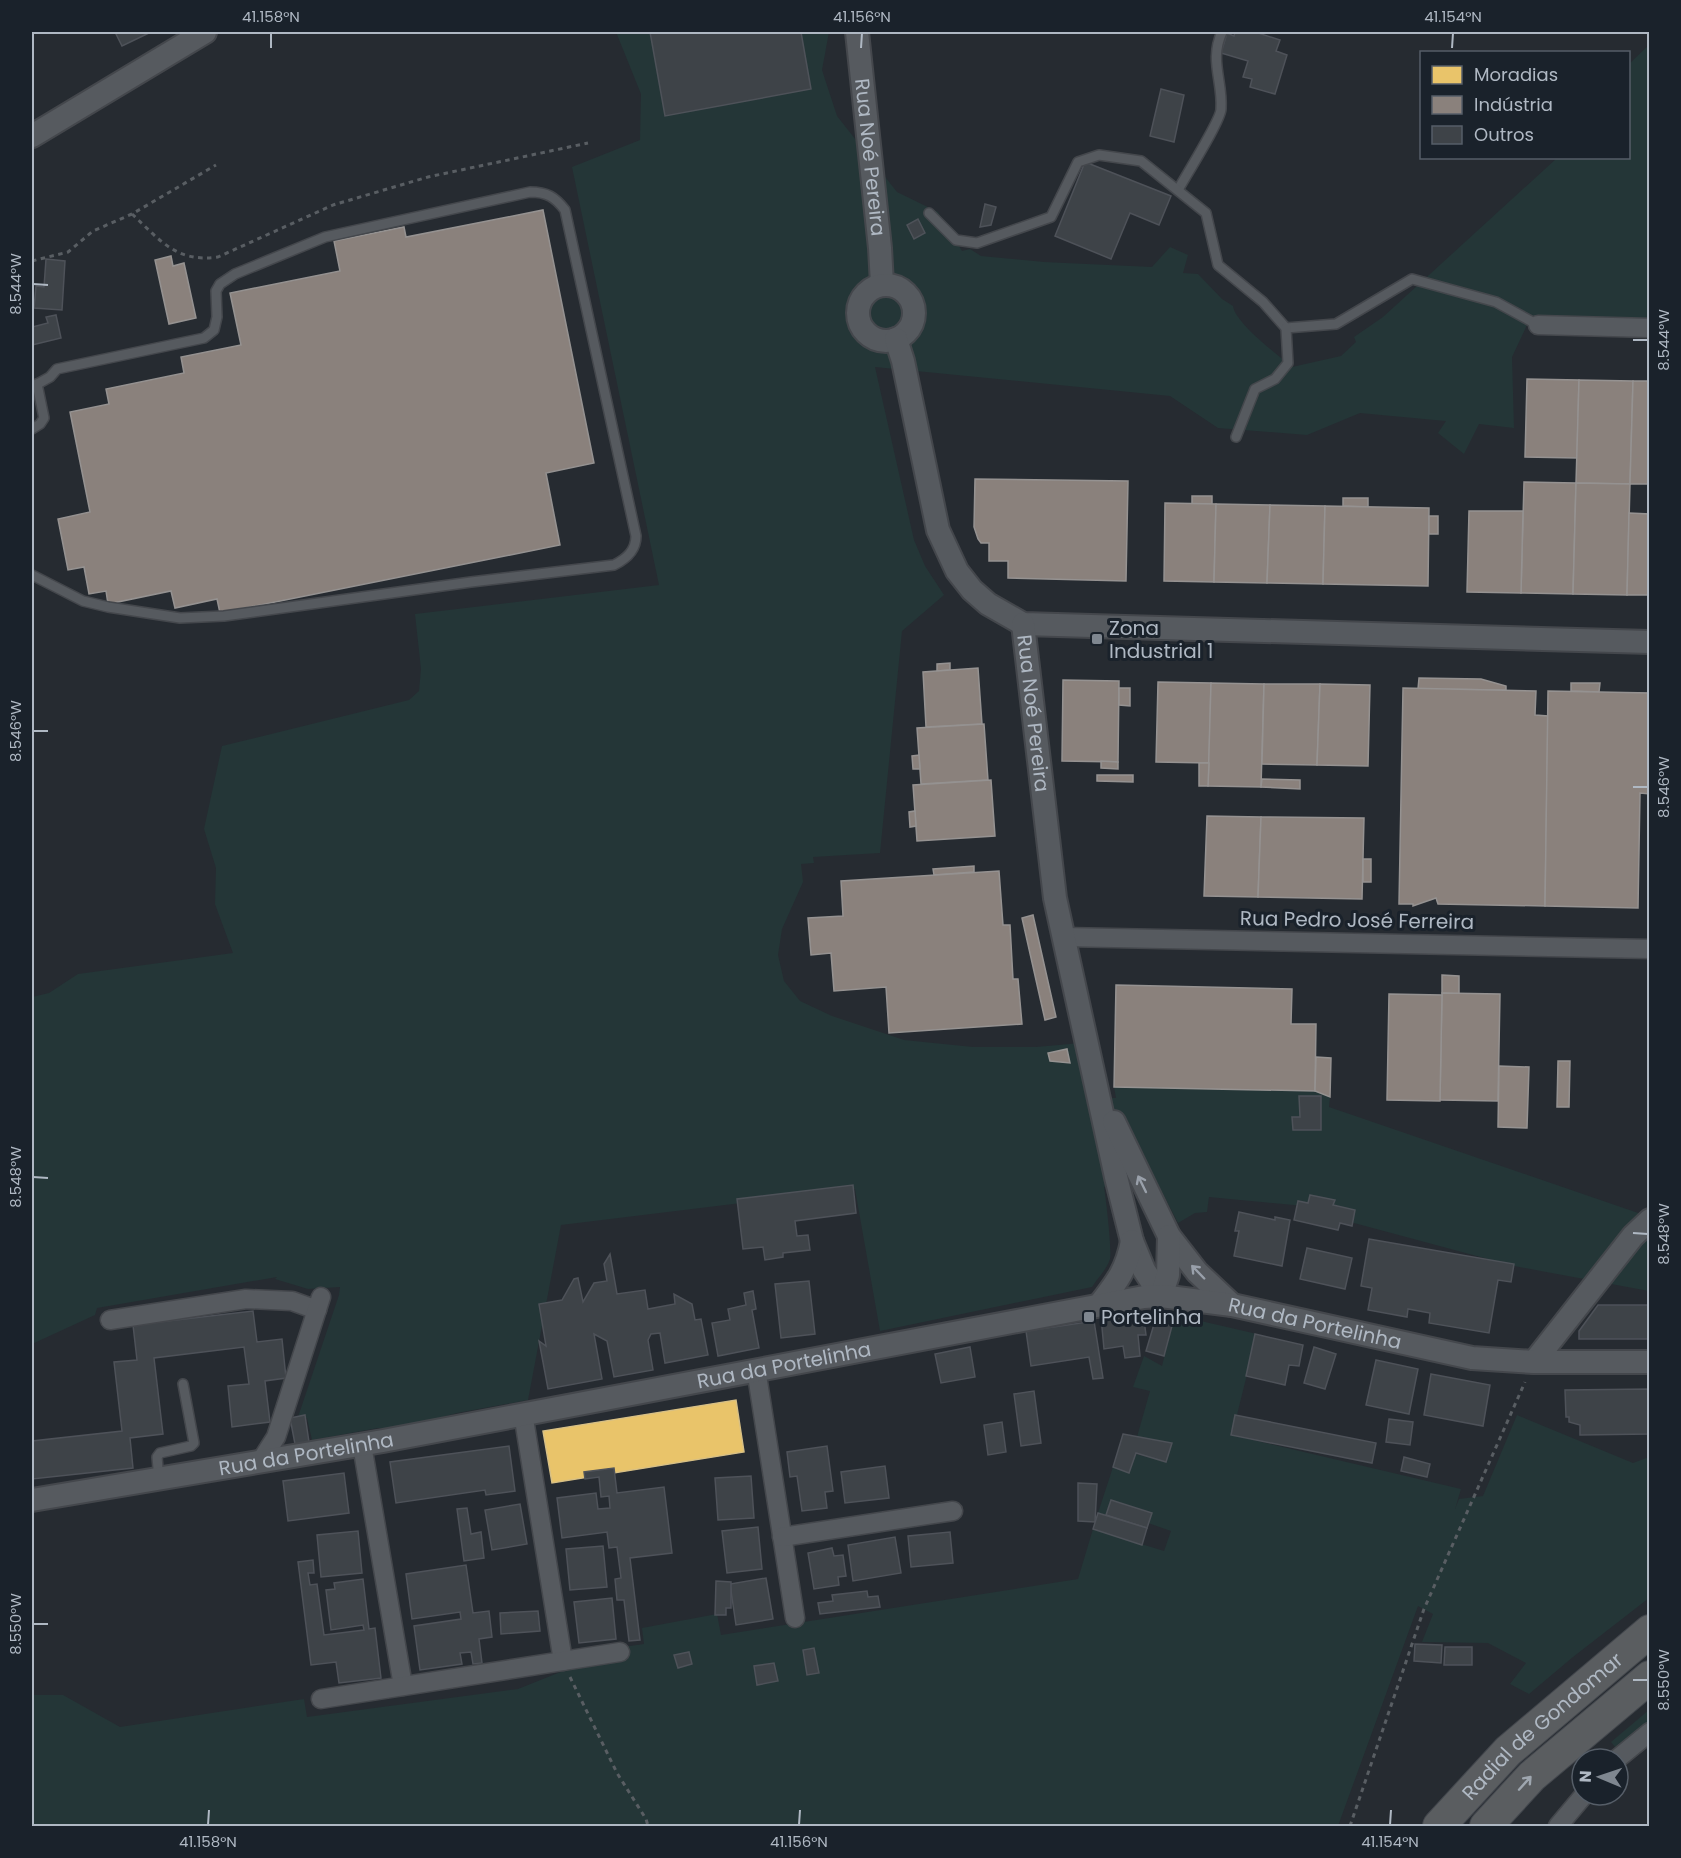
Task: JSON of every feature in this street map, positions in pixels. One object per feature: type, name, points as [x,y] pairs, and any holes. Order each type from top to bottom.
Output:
[{"type":"highway","name":"Radial de Gondomar","points":[[1439,1827],[1508,1751],[1650,1631]]},
{"type":"highway","name":"Radial de Gondomar","points":[[1486,1827],[1532,1776],[1650,1677]]},
{"type":"street","points":[[32,136],[205,32]]},
{"type":"street","name":"Rua Noé Pereira","points":[[857,32],[882,284]]},
{"type":"street","points":[[882,284],[900,288],[907,294],[914,310],[914,319],[910,328],[896,339],[877,339],[863,328],[859,320],[860,301],[866,293],[882,284]]},
{"type":"street","points":[[1538,325],[1650,328]]},
{"type":"street","name":"Rua Noé Pereira","points":[[896,339],[903,361],[938,530],[957,571],[972,590],[988,604],[1023,624],[1048,854],[1055,898],[1132,1241],[1144,1270],[1161,1296]]},
{"type":"street","points":[[1023,624],[1650,642]]},
{"type":"street","name":"Rua Pedro José Ferreira","points":[[1064,937],[1650,949]]},
{"type":"street","name":"Rua Noé Pereira","points":[[1098,1088],[1169,1236],[1197,1272],[1232,1305]]},
{"type":"street","points":[[1534,1362],[1633,1236],[1650,1220]]},
{"type":"street","name":"Rua Noé Pereira","points":[[1161,1296],[1168,1275],[1169,1236]]},
{"type":"street","name":"Rua Noé Pereira","points":[[1100,1304],[1122,1275],[1129,1258],[1132,1241]]},
{"type":"street","name":"Rua da Portelinha","points":[[32,1500],[362,1445],[1143,1297],[1161,1296],[1232,1305],[1472,1358],[1534,1362],[1650,1362]]},
{"type":"street","points":[[110,1320],[246,1299],[319,1303],[276,1437],[260,1462]]},
{"type":"street","points":[[756,1369],[795,1618]]},
{"type":"street","points":[[523,1413],[563,1661]]},
{"type":"street","points":[[362,1445],[403,1686]]},
{"type":"street","points":[[782,1537],[953,1511]]},
{"type":"street","points":[[321,1699],[621,1652]]},
{"type":"street","points":[[1630,1748],[1650,1732]]},
{"type":"street","points":[[1558,1827],[1574,1807]]},
{"type":"lane","points":[[1178,190],[1221,112],[1216,69],[1217,43],[1222,32]]},
{"type":"lane","points":[[929,213],[956,240],[977,243],[1051,217],[1078,162],[1099,155],[1141,161],[1206,213],[1218,265],[1263,302],[1286,328],[1288,363],[1275,379],[1255,389],[1236,437]]},
{"type":"lane","points":[[32,429],[44,418],[34,386],[50,377],[57,369],[204,338],[214,330],[217,317],[216,291],[220,285],[235,274],[325,237],[530,192],[541,192],[552,195],[565,210],[636,536],[636,543],[632,551],[624,560],[614,565],[224,616],[180,618],[108,607],[83,601],[32,575]]},
{"type":"lane","points":[[1286,328],[1336,324],[1413,279],[1496,302],[1538,325]]},
{"type":"lane","points":[[159,1479],[158,1457],[160,1453],[191,1446],[194,1443],[183,1384]]},
{"type":"path","points":[[132,214],[170,249],[202,259],[210,258],[333,205],[428,177],[588,143]]},
{"type":"path","points":[[32,261],[68,252],[93,231],[132,214],[216,165]]},
{"type":"path","points":[[1350,1827],[1424,1609],[1534,1362]]},
{"type":"path","points":[[563,1661],[617,1773],[646,1819],[648,1827]]},
{"type":"shaded area","points":[[616,32],[829,32],[822,70],[837,116],[897,192],[938,212],[962,251],[970,249],[981,256],[1044,262],[1152,267],[1170,247],[1188,255],[1183,273],[1198,274],[1222,299],[1233,306],[1249,330],[1292,367],[1341,356],[1356,342],[1354,337],[1383,317],[1556,159],[1630,159],[1630,63],[1649,45],[1649,319],[1532,320],[1527,325],[1512,357],[1514,428],[1479,424],[1464,454],[1438,433],[1446,421],[1360,413],[1307,435],[1218,428],[1170,396],[875,367],[914,540],[925,566],[944,595],[902,631],[880,853],[813,857],[814,863],[801,864],[803,882],[782,929],[778,955],[784,981],[800,1001],[832,1016],[904,1040],[973,1047],[1036,1047],[1081,1043],[1091,1098],[1116,1098],[1114,1087],[1315,1091],[1330,1097],[1329,1107],[1644,1215],[1649,1213],[1649,1291],[1514,1266],[1328,1216],[1304,1206],[1209,1197],[1207,1212],[1195,1213],[1178,1223],[1162,1192],[1104,1187],[1110,1235],[1110,1259],[1092,1287],[880,1331],[855,1189],[561,1225],[528,1400],[457,1413],[395,1430],[378,1428],[312,1440],[307,1418],[298,1417],[340,1287],[308,1289],[275,1279],[277,1277],[97,1308],[95,1315],[32,1344],[32,997],[49,993],[78,974],[233,953],[215,904],[216,868],[204,829],[222,746],[409,700],[419,691],[421,669],[415,614],[659,585],[572,167],[640,140],[641,94]]},
{"type":"shaded area","points":[[1175,1315],[1257,1334],[1232,1435],[1461,1489],[1455,1509],[1459,1499],[1483,1496],[1517,1415],[1633,1463],[1649,1457],[1649,1598],[1529,1694],[1510,1684],[1526,1663],[1488,1643],[1422,1642],[1433,1614],[1418,1606],[1338,1826],[32,1826],[32,1695],[63,1695],[120,1727],[304,1699],[307,1717],[518,1689],[623,1647],[644,1644],[642,1628],[717,1614],[721,1635],[1078,1579],[1093,1529],[1164,1551],[1171,1531],[1148,1523],[1151,1512],[1111,1500],[1106,1515],[1098,1513],[1113,1467],[1129,1472],[1135,1454],[1166,1462],[1172,1443],[1137,1437],[1150,1391],[1133,1387],[1144,1356],[1162,1366]]},
{"type":"shaded area","points":[[1649,1710],[1649,1722],[1617,1747],[1611,1742]]},
{"type":"building: Moradias","points":[[736,1400],[744,1452],[552,1483],[543,1431]]},
{"type":"building: Indústria","points":[[543,210],[594,463],[546,473],[560,545],[220,613],[217,599],[175,608],[171,591],[108,604],[106,591],[89,594],[84,567],[68,570],[58,519],[90,512],[70,412],[109,404],[106,389],[184,373],[181,357],[241,345],[230,293],[340,271],[334,241],[404,227],[406,237]]},
{"type":"building: Indústria","points":[[171,256],[173,266],[184,263],[196,318],[169,324],[155,260]]},
{"type":"building: Indústria","points":[[1527,379],[1579,380],[1577,458],[1525,457]]},
{"type":"building: Indústria","points":[[1579,380],[1633,381],[1630,484],[1576,483]]},
{"type":"building: Indústria","points":[[1633,381],[1650,381],[1650,484],[1630,484]]},
{"type":"building: Indústria","points":[[975,479],[1128,481],[1126,581],[1008,578],[1008,561],[989,561],[989,543],[981,543],[974,527]]},
{"type":"building: Indústria","points":[[1524,482],[1576,483],[1573,594],[1521,593]]},
{"type":"building: Indústria","points":[[1576,483],[1630,484],[1627,595],[1573,594]]},
{"type":"building: Indústria","points":[[1192,496],[1212,496],[1212,504],[1192,504]]},
{"type":"building: Indústria","points":[[1343,498],[1368,498],[1368,507],[1343,506]]},
{"type":"building: Indústria","points":[[1165,503],[1216,504],[1214,582],[1164,581]]},
{"type":"building: Indústria","points":[[1216,504],[1270,505],[1267,583],[1214,582]]},
{"type":"building: Indústria","points":[[1270,505],[1325,506],[1323,584],[1267,583]]},
{"type":"building: Indústria","points":[[1325,506],[1429,508],[1428,586],[1323,584]]},
{"type":"building: Indústria","points":[[1469,511],[1523,511],[1521,593],[1467,592]]},
{"type":"building: Indústria","points":[[1629,513],[1650,514],[1650,595],[1627,595]]},
{"type":"building: Indústria","points":[[1429,516],[1438,516],[1438,534],[1429,534]]},
{"type":"building: Indústria","points":[[950,663],[950,670],[937,671],[937,664]]},
{"type":"building: Indústria","points":[[978,668],[982,724],[926,727],[923,672]]},
{"type":"building: Indústria","points":[[1419,678],[1481,679],[1506,686],[1506,690],[1418,689]]},
{"type":"building: Indústria","points":[[1063,680],[1119,681],[1118,762],[1062,761]]},
{"type":"building: Indústria","points":[[1158,682],[1211,683],[1209,763],[1156,762]]},
{"type":"building: Indústria","points":[[1211,683],[1264,684],[1261,787],[1208,786]]},
{"type":"building: Indústria","points":[[1571,683],[1600,683],[1599,692],[1571,691]]},
{"type":"building: Indústria","points":[[1264,684],[1320,684],[1317,765],[1262,764]]},
{"type":"building: Indústria","points":[[1320,684],[1370,685],[1368,766],[1317,765]]},
{"type":"building: Indústria","points":[[1119,688],[1130,688],[1130,706],[1119,705]]},
{"type":"building: Indústria","points":[[1403,688],[1536,691],[1535,715],[1548,716],[1545,906],[1438,904],[1436,898],[1413,906],[1413,904],[1399,904]]},
{"type":"building: Indústria","points":[[1548,691],[1650,693],[1650,794],[1640,793],[1638,908],[1545,906]]},
{"type":"building: Indústria","points":[[984,724],[988,780],[921,784],[917,728]]},
{"type":"building: Indústria","points":[[919,755],[920,769],[913,769],[912,756]]},
{"type":"building: Indústria","points":[[1101,761],[1118,762],[1118,769],[1101,768]]},
{"type":"building: Indústria","points":[[1199,763],[1209,763],[1208,786],[1199,786]]},
{"type":"building: Indústria","points":[[1097,775],[1133,775],[1133,782],[1097,781]]},
{"type":"building: Indústria","points":[[1262,779],[1300,780],[1300,789],[1261,787]]},
{"type":"building: Indústria","points":[[991,780],[995,836],[917,841],[913,785]]},
{"type":"building: Indústria","points":[[915,811],[916,826],[910,827],[909,812]]},
{"type":"building: Indústria","points":[[1207,816],[1261,817],[1258,897],[1204,896]]},
{"type":"building: Indústria","points":[[1261,817],[1364,818],[1362,899],[1258,897]]},
{"type":"building: Indústria","points":[[1363,859],[1371,859],[1371,882],[1363,882]]},
{"type":"building: Indústria","points":[[974,866],[974,872],[934,875],[933,869]]},
{"type":"building: Indústria","points":[[999,871],[1003,925],[1010,925],[1013,979],[1018,979],[1022,1024],[889,1033],[886,987],[834,991],[831,953],[811,955],[808,918],[843,916],[841,881]]},
{"type":"building: Indústria","points":[[1033,915],[1056,1017],[1045,1020],[1022,918]]},
{"type":"building: Indústria","points":[[1442,975],[1459,976],[1459,994],[1442,993]]},
{"type":"building: Indústria","points":[[1116,985],[1292,989],[1291,1024],[1316,1024],[1315,1091],[1114,1087]]},
{"type":"building: Indústria","points":[[1442,993],[1500,994],[1498,1101],[1440,1100]]},
{"type":"building: Indústria","points":[[1389,994],[1442,995],[1440,1101],[1387,1100]]},
{"type":"building: Indústria","points":[[1067,1049],[1070,1063],[1050,1061],[1048,1053]]},
{"type":"building: Indústria","points":[[1316,1057],[1331,1058],[1330,1097],[1315,1091]]},
{"type":"building: Indústria","points":[[1558,1061],[1570,1061],[1569,1107],[1557,1107]]},
{"type":"building: Indústria","points":[[1499,1066],[1529,1067],[1527,1128],[1498,1127]]},
{"type":"building: Outros","points":[[115,32],[151,32],[122,46]]},
{"type":"building: Outros","points":[[650,32],[801,32],[811,89],[665,116]]},
{"type":"building: Outros","points":[[1235,32],[1258,32],[1280,40],[1276,51],[1287,55],[1275,94],[1250,87],[1252,79],[1243,77],[1248,61],[1221,53],[1227,33],[1234,36]]},
{"type":"building: Outros","points":[[1161,89],[1184,95],[1174,142],[1150,136]]},
{"type":"building: Outros","points":[[1085,162],[1171,196],[1159,225],[1130,213],[1111,259],[1055,236]]},
{"type":"building: Outros","points":[[985,204],[996,207],[991,225],[980,227]]},
{"type":"building: Outros","points":[[918,219],[925,233],[914,239],[907,225]]},
{"type":"building: Outros","points":[[46,259],[65,261],[62,310],[34,308],[36,286],[44,287]]},
{"type":"building: Outros","points":[[56,315],[61,338],[32,345],[32,327],[48,323],[46,317]]},
{"type":"building: Outros","points":[[1299,1096],[1321,1096],[1321,1130],[1293,1130],[1292,1117],[1300,1117]]},
{"type":"building: Outros","points":[[853,1185],[856,1213],[795,1221],[797,1236],[808,1235],[810,1250],[783,1253],[783,1257],[765,1260],[763,1247],[743,1249],[737,1199]]},
{"type":"building: Outros","points":[[1310,1195],[1335,1200],[1333,1205],[1355,1210],[1352,1226],[1340,1223],[1338,1230],[1294,1220],[1298,1201],[1308,1203]]},
{"type":"building: Outros","points":[[1239,1212],[1275,1220],[1275,1217],[1290,1220],[1282,1266],[1234,1256],[1239,1231],[1235,1231]]},
{"type":"building: Outros","points":[[1369,1239],[1514,1264],[1511,1282],[1498,1280],[1489,1333],[1429,1323],[1430,1313],[1408,1309],[1407,1317],[1368,1310],[1372,1288],[1361,1286]]},
{"type":"building: Outros","points":[[1307,1248],[1352,1258],[1345,1289],[1300,1279]]},
{"type":"building: Outros","points":[[610,1254],[617,1294],[645,1290],[648,1309],[675,1304],[674,1294],[692,1304],[695,1320],[701,1319],[708,1355],[665,1363],[660,1333],[651,1334],[648,1340],[653,1370],[614,1377],[607,1341],[594,1334],[602,1379],[548,1389],[539,1341],[546,1346],[539,1304],[562,1300],[574,1279],[578,1278],[583,1302],[594,1283],[607,1281],[604,1264]]},
{"type":"building: Outros","points":[[809,1281],[815,1334],[781,1338],[775,1284]]},
{"type":"building: Outros","points":[[753,1291],[756,1309],[752,1310],[759,1348],[718,1356],[712,1323],[730,1320],[728,1309],[746,1305],[744,1293]]},
{"type":"building: Outros","points":[[1598,1305],[1650,1305],[1650,1339],[1579,1339],[1579,1331]]},
{"type":"building: Outros","points":[[253,1311],[257,1342],[282,1339],[286,1378],[265,1381],[270,1422],[232,1427],[228,1386],[249,1384],[244,1347],[154,1358],[163,1434],[130,1438],[133,1468],[32,1479],[32,1441],[122,1431],[114,1362],[137,1360],[133,1325]]},
{"type":"building: Outros","points":[[1143,1312],[1146,1335],[1138,1335],[1140,1356],[1125,1358],[1123,1346],[1104,1349],[1101,1317]]},
{"type":"building: Outros","points":[[1094,1321],[1103,1378],[1093,1379],[1089,1357],[1031,1366],[1026,1331]]},
{"type":"building: Outros","points":[[1155,1321],[1172,1326],[1164,1356],[1146,1351]]},
{"type":"building: Outros","points":[[1255,1334],[1303,1345],[1299,1366],[1289,1365],[1285,1385],[1246,1376]]},
{"type":"building: Outros","points":[[970,1347],[975,1377],[941,1383],[935,1354]]},
{"type":"building: Outros","points":[[1314,1347],[1336,1354],[1325,1389],[1304,1383]]},
{"type":"building: Outros","points":[[1376,1360],[1418,1369],[1409,1414],[1366,1405]]},
{"type":"building: Outros","points":[[1431,1374],[1490,1385],[1483,1426],[1424,1415]]},
{"type":"building: Outros","points":[[1650,1389],[1650,1434],[1580,1435],[1580,1425],[1569,1422],[1569,1417],[1566,1417],[1565,1390]]},
{"type":"building: Outros","points":[[1034,1391],[1041,1443],[1021,1446],[1014,1394]]},
{"type":"building: Outros","points":[[305,1415],[309,1442],[295,1444],[290,1418]]},
{"type":"building: Outros","points":[[1235,1415],[1376,1443],[1372,1463],[1231,1435]]},
{"type":"building: Outros","points":[[1389,1419],[1413,1422],[1410,1445],[1386,1442]]},
{"type":"building: Outros","points":[[1002,1422],[1006,1452],[988,1455],[984,1425]]},
{"type":"building: Outros","points":[[1123,1434],[1172,1443],[1166,1462],[1136,1453],[1129,1473],[1113,1467]]},
{"type":"building: Outros","points":[[509,1446],[515,1491],[486,1495],[485,1490],[396,1503],[390,1462]]},
{"type":"building: Outros","points":[[827,1446],[833,1491],[825,1492],[827,1508],[802,1511],[797,1476],[790,1477],[787,1452]]},
{"type":"building: Outros","points":[[1404,1457],[1430,1464],[1427,1477],[1401,1471]]},
{"type":"building: Outros","points":[[885,1466],[889,1498],[845,1503],[841,1472]]},
{"type":"building: Outros","points":[[614,1468],[617,1493],[664,1487],[672,1553],[630,1558],[640,1640],[629,1641],[624,1600],[617,1600],[615,1579],[621,1578],[617,1547],[609,1548],[607,1532],[562,1538],[557,1498],[596,1493],[598,1509],[610,1508],[609,1496],[601,1497],[599,1477],[585,1479],[584,1472]]},
{"type":"building: Outros","points":[[344,1473],[349,1513],[288,1521],[283,1481]]},
{"type":"building: Outros","points":[[751,1476],[754,1518],[718,1520],[715,1478]]},
{"type":"building: Outros","points":[[1078,1483],[1097,1484],[1095,1522],[1078,1521]]},
{"type":"building: Outros","points":[[1111,1500],[1152,1513],[1147,1528],[1106,1515]]},
{"type":"building: Outros","points":[[520,1504],[527,1544],[492,1550],[485,1510]]},
{"type":"building: Outros","points":[[467,1508],[471,1534],[481,1532],[484,1558],[464,1561],[457,1509]]},
{"type":"building: Outros","points":[[1098,1513],[1147,1528],[1142,1545],[1093,1529]]},
{"type":"building: Outros","points":[[758,1527],[762,1569],[727,1573],[722,1531]]},
{"type":"building: Outros","points":[[358,1531],[362,1573],[321,1577],[317,1535]]},
{"type":"building: Outros","points":[[950,1532],[953,1563],[911,1567],[908,1536]]},
{"type":"building: Outros","points":[[895,1537],[901,1573],[853,1581],[848,1545]]},
{"type":"building: Outros","points":[[603,1546],[607,1587],[570,1590],[566,1549]]},
{"type":"building: Outros","points":[[832,1548],[834,1556],[843,1555],[846,1576],[838,1577],[839,1585],[814,1589],[808,1553]]},
{"type":"building: Outros","points":[[313,1560],[314,1573],[308,1573],[310,1585],[317,1584],[324,1635],[364,1630],[363,1625],[331,1630],[326,1590],[335,1589],[334,1583],[363,1579],[369,1629],[375,1628],[381,1678],[339,1683],[336,1662],[311,1665],[298,1562]]},
{"type":"building: Outros","points":[[466,1565],[473,1613],[489,1611],[492,1637],[479,1639],[482,1663],[473,1664],[471,1652],[460,1653],[462,1664],[420,1670],[414,1626],[461,1619],[460,1612],[412,1619],[406,1574]]},
{"type":"building: Outros","points":[[766,1578],[773,1619],[736,1625],[730,1584]]},
{"type":"building: Outros","points":[[716,1581],[731,1582],[731,1608],[726,1608],[726,1615],[715,1615]]},
{"type":"building: Outros","points":[[867,1591],[868,1597],[878,1596],[880,1607],[820,1614],[818,1603],[833,1601],[832,1595]]},
{"type":"building: Outros","points":[[612,1598],[616,1639],[579,1643],[574,1602]]},
{"type":"building: Outros","points":[[538,1611],[540,1631],[501,1634],[500,1613]]},
{"type":"building: Outros","points":[[1415,1644],[1442,1645],[1441,1663],[1414,1661]]},
{"type":"building: Outros","points":[[1445,1647],[1472,1647],[1472,1665],[1444,1665]]},
{"type":"building: Outros","points":[[814,1648],[819,1673],[807,1675],[803,1650]]},
{"type":"building: Outros","points":[[689,1652],[692,1664],[678,1668],[674,1655]]},
{"type":"building: Outros","points":[[774,1663],[778,1681],[757,1685],[754,1666]]},
{"type":"place","name":"Zona Industrial 1","points":[[1097,639]]},
{"type":"place","name":"Portelinha","points":[[1089,1317]]}]
